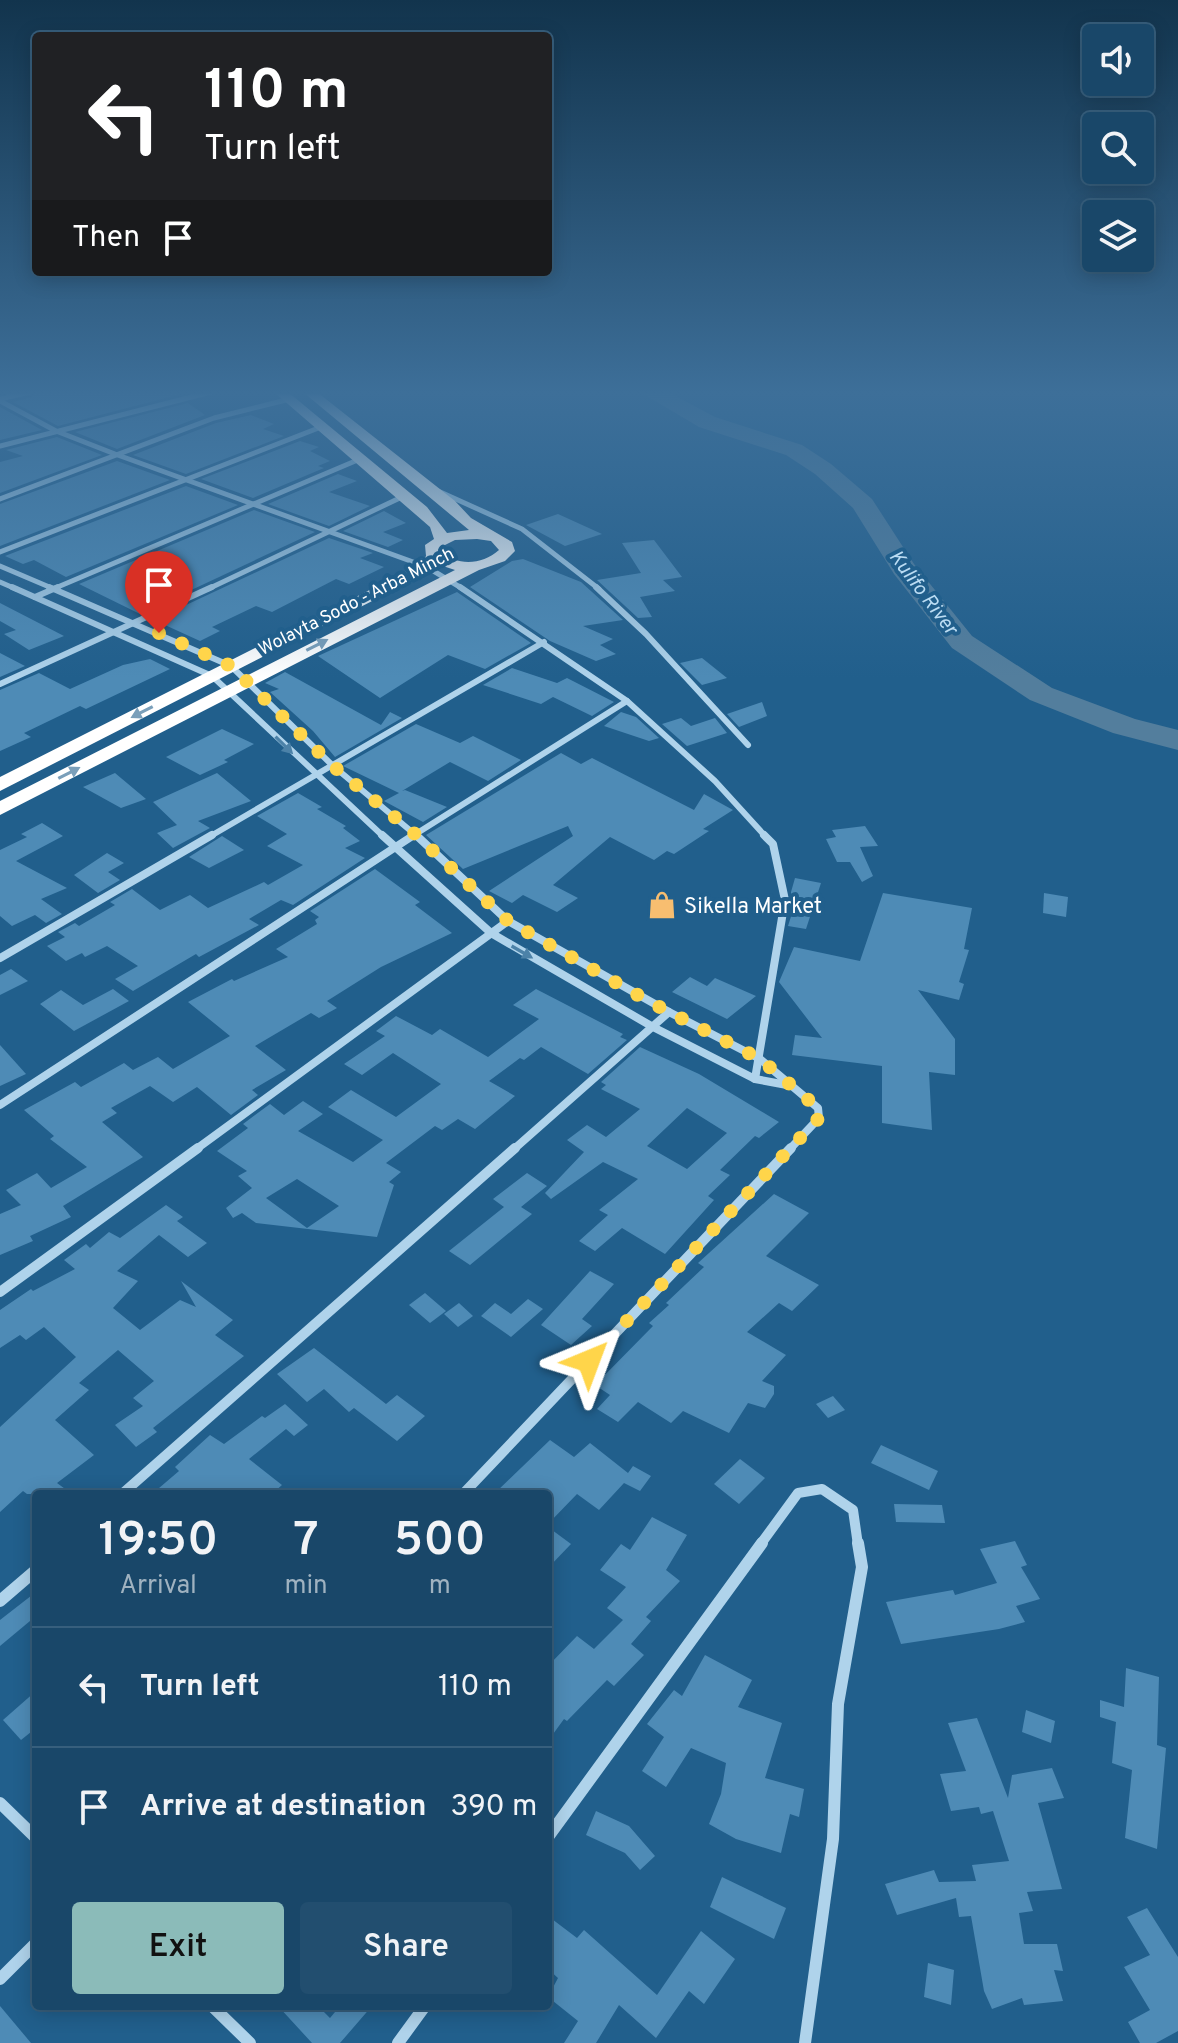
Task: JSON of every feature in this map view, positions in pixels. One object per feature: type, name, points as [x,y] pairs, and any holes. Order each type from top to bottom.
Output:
[{"type":"highway","points":[[394,487],[437,526],[442,539]]},
{"type":"highway","name":"Wolayta Sodo - Arba Minch","points":[[430,488],[466,521],[490,537]]},
{"type":"highway","name":"Wolayta Sodo - Arba Minch","points":[[0,809],[448,578],[497,560],[507,551],[504,542],[464,534],[442,539],[433,545],[430,562]]},
{"type":"highway","name":"Wolayta Sodo - Arba Minch","points":[[0,785],[430,562],[477,565]]},
{"type":"street","points":[[0,499],[30,487]]},
{"type":"street","points":[[0,552],[165,487]]},
{"type":"street","points":[[210,487],[333,532],[430,562],[448,578],[627,701],[715,781],[773,844],[785,900],[755,1079]]},
{"type":"street","points":[[35,597],[296,487]]},
{"type":"street","points":[[430,488],[508,521],[565,562],[672,663],[748,745]]},
{"type":"street","points":[[0,684],[333,532],[404,496]]},
{"type":"street","points":[[0,566],[231,666],[238,685],[315,775],[491,933],[653,1027],[755,1079],[787,1085]]},
{"type":"street","points":[[0,582],[238,685],[415,834],[508,921],[669,1012],[760,1059],[787,1085],[818,1108],[819,1118],[467,1490]]},
{"type":"street","points":[[0,958],[544,642]]},
{"type":"street","points":[[0,1105],[415,834],[627,701]]},
{"type":"street","points":[[0,1292],[508,921]]},
{"type":"street","points":[[127,1490],[669,1012]]},
{"type":"street","points":[[552,1831],[798,1493],[822,1489],[853,1510],[862,1567],[838,1704],[833,1839],[805,2043]]},
{"type":"street","points":[[0,1601],[32,1573]]},
{"type":"street","points":[[0,1803],[32,1834]]},
{"type":"street","points":[[0,1979],[32,1947]]},
{"type":"street","points":[[216,2010],[250,2043]]},
{"type":"street","points":[[398,2043],[422,2010]]},
{"type":"building","points":[[0,487],[15,487],[0,493]]},
{"type":"building","points":[[45,487],[151,487],[0,546],[0,504]]},
{"type":"building","points":[[183,487],[238,505],[66,577],[34,560],[23,564],[5,556]]},
{"type":"building","points":[[224,487],[278,487],[253,498]]},
{"type":"building","points":[[307,487],[341,487],[329,492],[370,506],[329,526],[268,504]]},
{"type":"building","points":[[254,510],[315,532],[140,614],[79,584]]},
{"type":"building","points":[[384,511],[406,523],[383,532],[403,540],[388,547],[343,531]]},
{"type":"building","points":[[558,514],[602,534],[565,546],[526,525]]},
{"type":"building","points":[[329,538],[373,553],[360,558],[384,567],[349,584],[336,579],[272,612],[256,606],[212,627],[220,631],[200,641],[154,620]]},
{"type":"building","points":[[654,540],[682,577],[663,580],[675,591],[640,597],[652,617],[638,618],[597,580],[641,573],[622,543]]},
{"type":"building","points":[[523,559],[581,582],[623,620],[583,626],[613,639],[600,645],[616,654],[596,661],[550,641],[470,587],[512,561]]},
{"type":"building","points":[[457,592],[531,643],[485,669],[448,655],[380,698],[318,656]]},
{"type":"building","points":[[0,603],[64,636],[29,650],[4,634],[16,630],[0,621]]},
{"type":"building","points":[[0,653],[25,666],[0,677]]},
{"type":"building","points":[[702,658],[727,678],[702,685],[680,663]]},
{"type":"building","points":[[150,659],[170,669],[86,709],[80,706],[24,733],[31,737],[0,751],[0,690],[39,673],[70,689],[123,665]]},
{"type":"building","points":[[512,668],[557,683],[567,678],[614,702],[592,716],[553,697],[541,704],[483,685]]},
{"type":"building","points":[[285,672],[381,725],[390,712],[402,718],[335,757],[313,731],[270,692],[279,689],[265,683]]},
{"type":"building","points":[[762,702],[767,716],[739,727],[727,714]]},
{"type":"building","points":[[621,712],[636,717],[659,738],[649,741],[604,726]]},
{"type":"building","points":[[681,718],[691,726],[715,718],[727,733],[687,746],[662,724]]},
{"type":"building","points":[[416,724],[460,743],[473,736],[521,760],[488,781],[450,762],[402,791],[447,807],[423,822],[384,801],[399,793],[343,766]]},
{"type":"building","points":[[222,729],[254,744],[224,760],[228,762],[200,775],[166,757]]},
{"type":"building","points":[[561,753],[581,764],[592,758],[694,810],[704,794],[733,810],[703,829],[709,831],[674,854],[667,851],[654,860],[610,837],[553,885],[578,898],[557,912],[523,895],[512,903],[489,891],[573,836],[568,826],[463,869],[426,835]]},
{"type":"building","points":[[115,773],[146,799],[121,808],[83,787]]},
{"type":"building","points":[[217,773],[251,801],[198,821],[210,828],[173,848],[157,833],[177,825],[153,802]]},
{"type":"building","points":[[298,793],[322,807],[317,809],[346,826],[343,828],[360,841],[345,848],[365,858],[293,905],[281,900],[249,919],[259,925],[199,957],[196,954],[133,991],[115,979],[138,966],[107,946],[85,957],[82,953],[66,961],[47,946],[65,937],[58,932],[75,923],[79,926],[115,905],[110,902],[132,889],[160,910],[190,895],[208,908],[264,882],[268,885],[303,865],[267,846],[287,834],[257,816]]},
{"type":"building","points":[[42,823],[63,836],[16,861],[67,888],[41,899],[62,914],[46,923],[35,915],[12,926],[0,916],[0,850],[27,837],[21,834]]},
{"type":"building","points":[[865,826],[878,846],[860,847],[873,876],[862,882],[850,862],[837,862],[826,839],[836,837],[832,830]]},
{"type":"building","points":[[222,836],[244,850],[209,868],[189,857]]},
{"type":"building","points":[[107,853],[124,863],[108,872],[120,880],[98,893],[74,875]]},
{"type":"building","points":[[375,869],[420,902],[415,905],[452,933],[381,967],[327,1001],[337,1008],[319,1018],[311,1013],[255,1046],[286,1070],[252,1090],[258,1095],[231,1115],[197,1087],[173,1102],[150,1086],[111,1108],[117,1113],[102,1122],[143,1157],[63,1206],[71,1217],[30,1236],[33,1241],[0,1255],[0,1214],[21,1205],[6,1190],[37,1173],[51,1188],[87,1167],[50,1139],[54,1136],[24,1110],[75,1082],[81,1087],[124,1063],[133,1070],[158,1057],[173,1069],[230,1036],[188,1002],[232,979],[234,981],[288,957],[276,949],[317,924],[315,920],[319,917],[310,911]]},
{"type":"building","points":[[795,878],[821,883],[806,929],[788,926],[794,907],[791,907],[791,892]]},
{"type":"building","points":[[883,893],[972,908],[964,949],[969,950],[959,982],[964,984],[959,1000],[918,990],[955,1039],[955,1075],[929,1072],[932,1130],[882,1123],[882,1066],[792,1055],[795,1035],[822,1038],[779,982],[794,947],[860,961]]},
{"type":"building","points":[[1044,893],[1068,897],[1066,917],[1043,913]]},
{"type":"building","points":[[11,969],[28,981],[0,995],[0,975]]},
{"type":"building","points":[[690,977],[707,986],[715,978],[756,996],[727,1019],[672,992]]},
{"type":"building","points":[[113,989],[129,1001],[74,1031],[40,1004],[61,990],[83,1005]]},
{"type":"building","points":[[536,989],[623,1034],[620,1037],[627,1040],[588,1074],[541,1047],[489,1081],[515,1096],[475,1129],[458,1119],[442,1130],[435,1126],[386,1163],[401,1172],[389,1182],[394,1185],[377,1237],[256,1223],[242,1213],[233,1218],[226,1208],[252,1188],[238,1176],[247,1171],[217,1151],[248,1128],[243,1124],[270,1104],[284,1115],[303,1101],[323,1114],[298,1131],[353,1162],[383,1140],[328,1107],[351,1090],[396,1117],[441,1084],[393,1053],[362,1075],[344,1064],[385,1036],[376,1031],[396,1016],[432,1035],[440,1029],[488,1057],[539,1019],[513,1005]],"holes":[[[297,1179],[339,1206],[307,1228],[266,1198]]]},
{"type":"building","points":[[0,1045],[26,1074],[0,1086]]},
{"type":"building","points":[[640,1047],[699,1074],[779,1122],[759,1138],[755,1136],[720,1170],[730,1175],[708,1196],[714,1200],[665,1254],[622,1228],[595,1251],[579,1241],[608,1215],[599,1210],[638,1179],[603,1162],[551,1199],[545,1193],[584,1152],[567,1140],[587,1125],[606,1137],[640,1109],[601,1089],[606,1085],[601,1082]],"holes":[[[687,1108],[727,1133],[687,1169],[647,1146]]]},
{"type":"building","points":[[527,1173],[547,1186],[521,1207],[532,1214],[470,1265],[449,1251],[504,1207],[493,1199]]},
{"type":"building","points":[[774,1194],[809,1213],[766,1256],[819,1285],[792,1311],[779,1303],[747,1332],[786,1355],[762,1381],[774,1386],[774,1394],[765,1408],[748,1403],[729,1433],[683,1411],[671,1423],[638,1402],[618,1422],[597,1409],[610,1395],[595,1385],[653,1326],[649,1323],[669,1305],[666,1303],[704,1267],[698,1263]]},
{"type":"building","points":[[166,1205],[183,1217],[177,1221],[207,1243],[188,1257],[159,1235],[117,1271],[138,1281],[113,1308],[140,1330],[180,1300],[196,1307],[181,1281],[233,1320],[215,1335],[244,1356],[153,1428],[157,1432],[136,1447],[115,1425],[143,1406],[133,1398],[154,1381],[118,1350],[79,1383],[89,1390],[55,1420],[94,1455],[57,1483],[67,1490],[32,1490],[32,1494],[23,1491],[0,1512],[0,1427],[76,1357],[44,1327],[26,1340],[20,1335],[0,1348],[0,1310],[31,1289],[33,1291],[75,1269],[64,1260],[86,1244],[90,1248],[109,1232],[120,1238]]},
{"type":"building","points":[[590,1271],[614,1284],[582,1319],[592,1326],[571,1345],[541,1325]]},
{"type":"building","points":[[425,1293],[446,1311],[430,1323],[409,1305]]},
{"type":"building","points":[[528,1299],[543,1309],[511,1337],[481,1316],[495,1303],[511,1314]]},
{"type":"building","points":[[459,1303],[473,1316],[458,1327],[444,1314]]},
{"type":"building","points":[[314,1348],[386,1404],[397,1395],[425,1416],[397,1441],[354,1408],[349,1412],[324,1389],[307,1402],[277,1374]]},
{"type":"building","points":[[833,1396],[845,1410],[828,1418],[816,1404]]},
{"type":"building","points":[[285,1404],[308,1425],[294,1436],[286,1429],[249,1459],[282,1485],[276,1490],[157,1490],[179,1471],[175,1467],[210,1435],[224,1444],[262,1416],[265,1418]]},
{"type":"building","points":[[550,1440],[574,1457],[590,1443],[628,1473],[633,1466],[651,1476],[640,1491],[624,1483],[599,1510],[577,1494],[552,1520],[552,1490],[498,1490]]},
{"type":"building","points":[[881,1445],[938,1471],[929,1490],[871,1463]]},
{"type":"building","points":[[740,1459],[765,1478],[739,1504],[714,1484]]},
{"type":"building","points":[[894,1504],[942,1505],[945,1523],[896,1522]]},
{"type":"building","points":[[652,1517],[687,1535],[666,1570],[680,1581],[646,1617],[651,1621],[631,1644],[644,1655],[614,1686],[607,1680],[567,1721],[564,1719],[552,1736],[552,1662],[577,1636],[594,1649],[623,1620],[607,1608],[626,1587],[600,1570],[621,1544],[630,1550]]},
{"type":"building","points":[[552,1530],[571,1544],[552,1564]]},
{"type":"building","points":[[1015,1541],[1027,1565],[1021,1567],[1040,1599],[1016,1606],[1025,1622],[901,1644],[886,1602],[953,1590],[955,1595],[997,1583],[980,1549]]},
{"type":"building","points":[[32,1595],[32,1619],[0,1646],[0,1620]]},
{"type":"building","points":[[705,1655],[752,1680],[738,1707],[782,1723],[765,1778],[804,1789],[799,1817],[790,1814],[781,1853],[736,1839],[709,1824],[721,1794],[726,1763],[691,1748],[666,1787],[642,1771],[664,1737],[647,1724],[674,1690],[682,1696]]},
{"type":"building","points":[[1126,1668],[1159,1677],[1157,1745],[1166,1748],[1157,1849],[1125,1838],[1132,1770],[1112,1763],[1116,1722],[1100,1717],[1100,1700],[1124,1707]]},
{"type":"building","points":[[32,1695],[32,1731],[21,1740],[3,1720]]},
{"type":"building","points":[[1026,1710],[1055,1721],[1051,1743],[1022,1732]]},
{"type":"building","points":[[977,1718],[1008,1798],[1012,1775],[1052,1768],[1064,1798],[1038,1803],[1062,1889],[1027,1892],[1033,1911],[1019,1913],[1024,1944],[1057,1944],[1063,1971],[1054,1970],[1063,2001],[1024,2005],[1022,1998],[992,2009],[984,1991],[971,1916],[959,1917],[956,1898],[897,1915],[885,1884],[934,1870],[939,1882],[976,1881],[972,1865],[1009,1861],[993,1811],[981,1814],[979,1807],[951,1811],[940,1774],[966,1771],[948,1723]]},
{"type":"building","points":[[596,1811],[629,1826],[655,1856],[640,1870],[625,1853],[586,1835]]},
{"type":"building","points":[[722,1877],[786,1908],[774,1939],[710,1907]]},
{"type":"building","points":[[1147,1908],[1178,1957],[1178,2031],[1156,2043],[1140,2043],[1128,2022],[1150,2010],[1124,1967],[1150,1955],[1127,1917]]},
{"type":"building","points":[[552,1919],[577,1938],[584,1930],[657,1995],[701,1931],[735,1959],[704,2004],[689,1991],[656,2038],[619,2005],[596,2043],[564,2043],[578,2021],[552,2000],[552,1989],[558,1978],[552,1973]]},
{"type":"building","points":[[928,1963],[954,1970],[951,2005],[924,1997]]},
{"type":"building","points":[[0,2006],[31,2043],[0,2043]]},
{"type":"building","points":[[282,2010],[322,2010],[330,2018],[337,2010],[369,2010],[340,2043],[312,2043]]},
{"type":"waterway","name":"Kulifo River","points":[[844,487],[863,504],[903,568],[962,642],[1041,694],[1124,726],[1178,740]]},
{"type":"place","name":"Sikella Market","points":[[662,905]]},
{"type":"route","points":[[159,633],[231,666],[332,765],[415,834],[508,921],[650,1002],[760,1059],[787,1085],[818,1108],[819,1118],[589,1361]]}]
